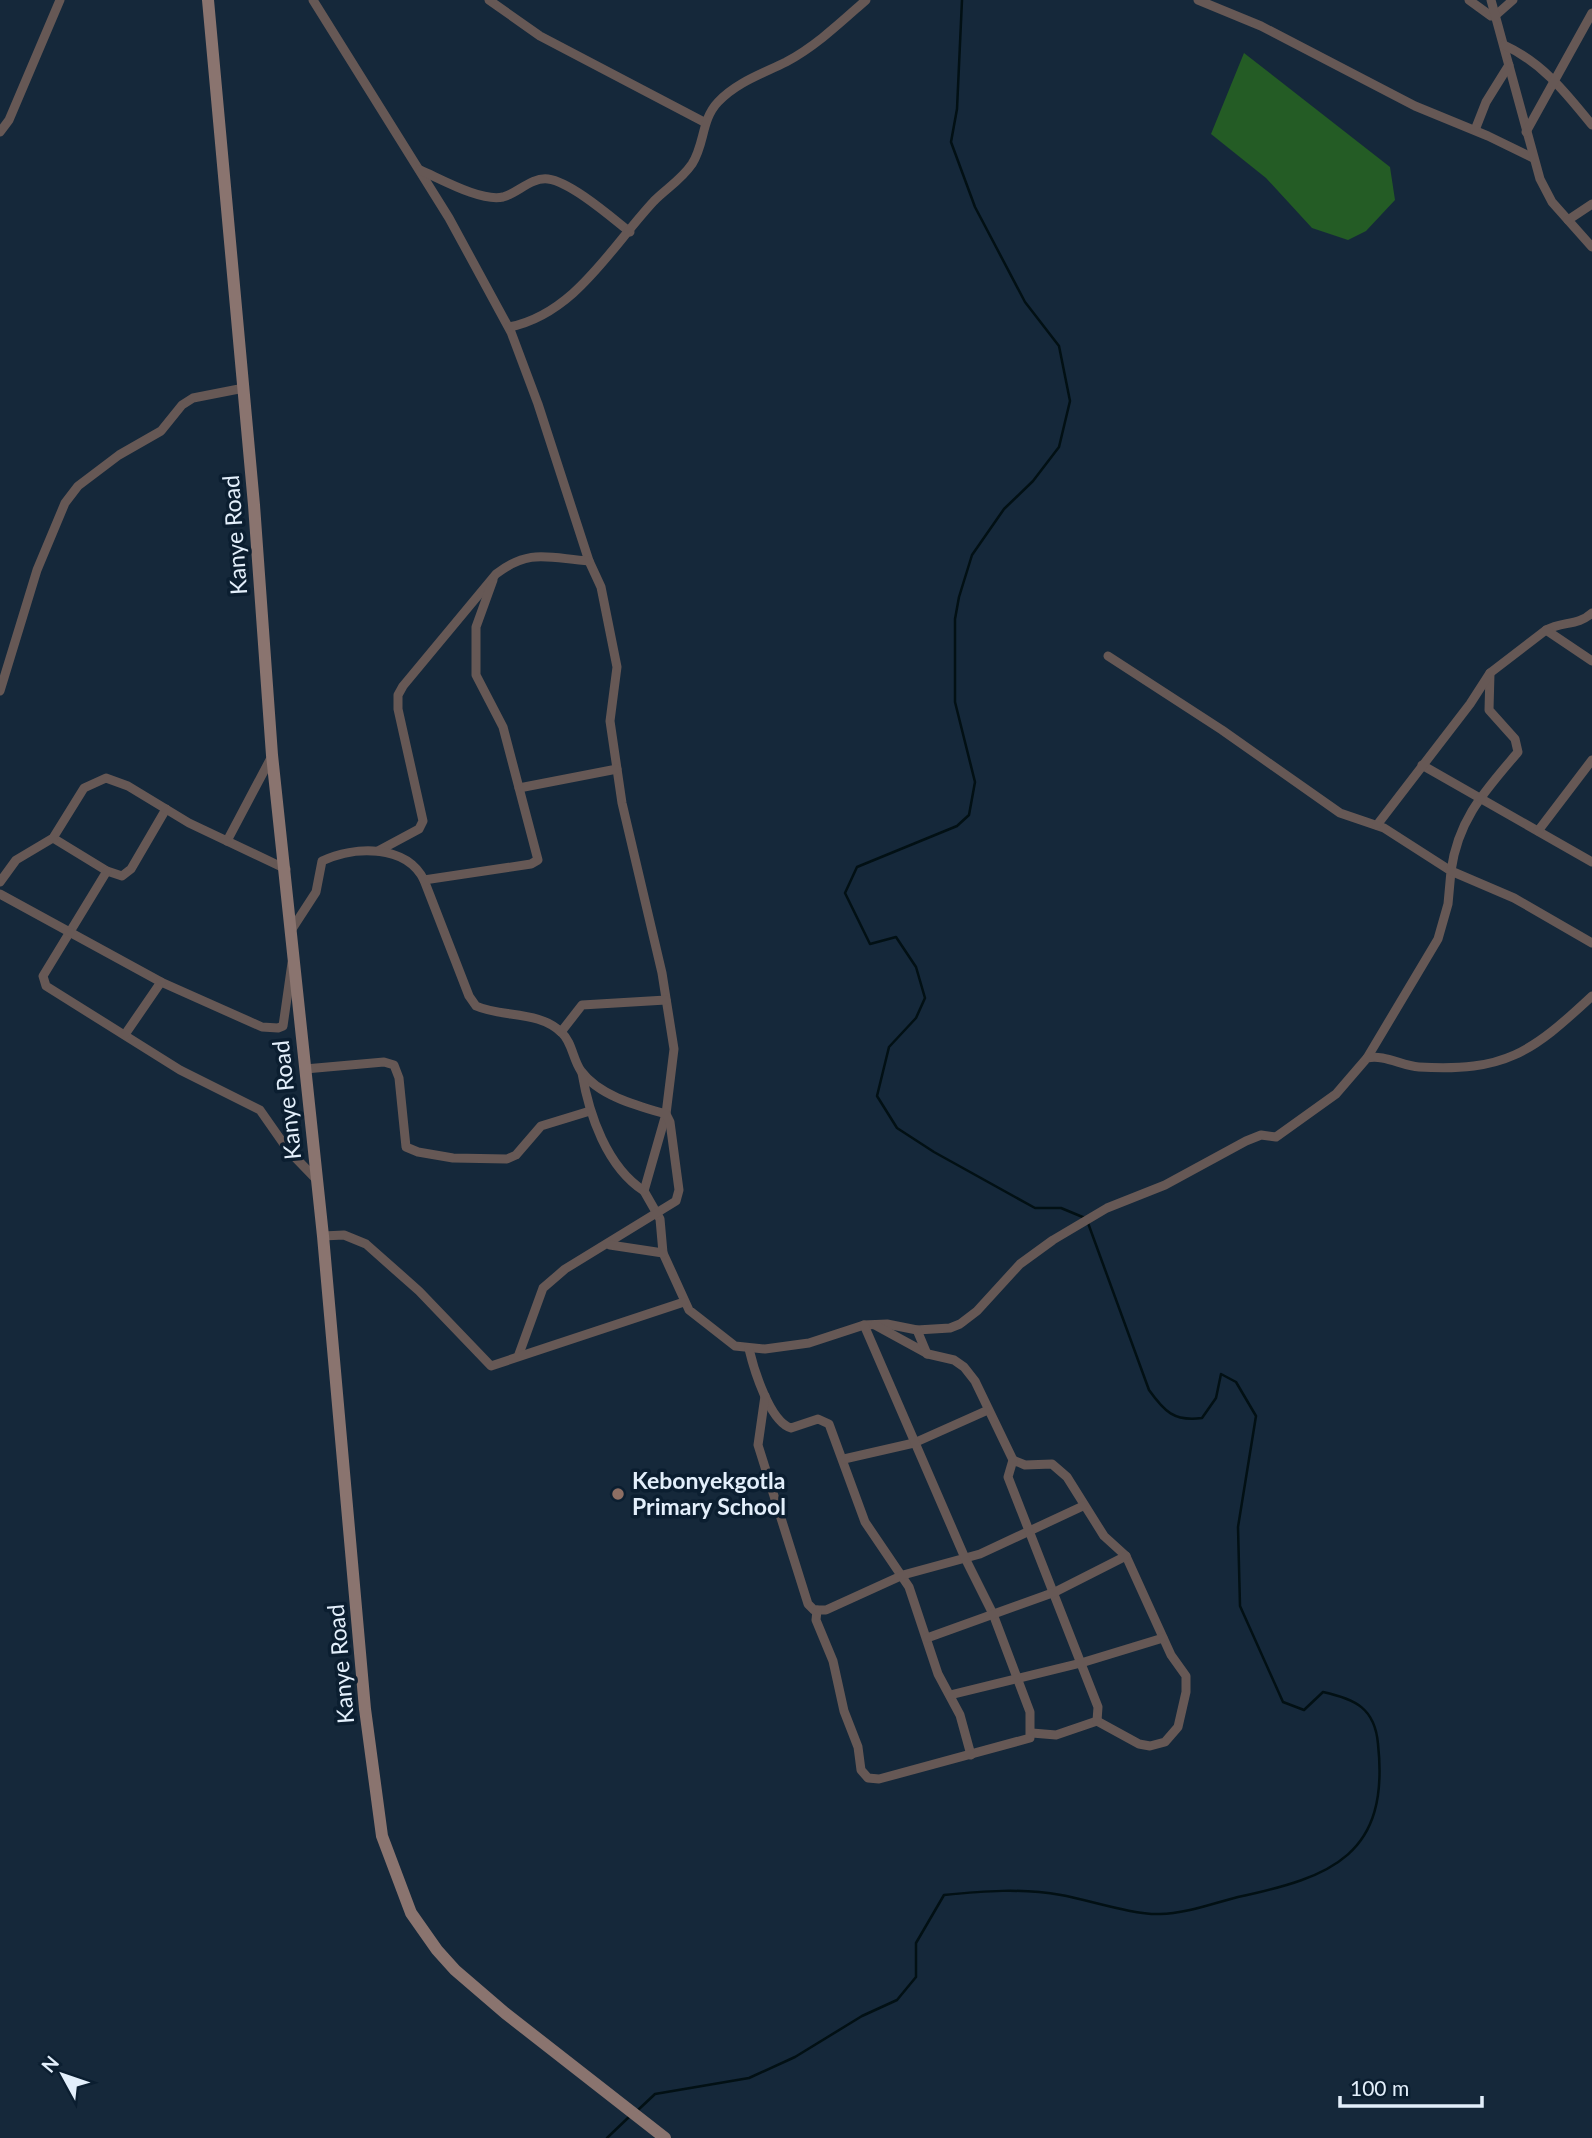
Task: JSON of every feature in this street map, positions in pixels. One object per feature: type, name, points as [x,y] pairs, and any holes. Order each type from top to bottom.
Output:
[{"type":"main road","name":"Kanye Road","points":[[208,0],[244,388],[272,755],[323,1236],[365,1709],[382,1836],[393,1872],[411,1913],[455,1970],[505,2013],[665,2138]]},
{"type":"street","points":[[0,132],[9,120],[60,0]]},
{"type":"street","points":[[313,0],[420,170],[509,327],[534,391],[589,561],[601,587],[617,667],[610,721],[617,769],[674,1049],[666,1114],[644,1191]]},
{"type":"street","points":[[489,0],[540,36],[704,122]]},
{"type":"street","points":[[509,327],[536,320],[557,307],[630,232],[655,201],[682,178],[692,164],[701,143],[704,122],[718,102],[734,88],[812,45],[866,0]]},
{"type":"street","points":[[1198,0],[1261,26],[1430,114],[1475,130],[1533,158]]},
{"type":"street","points":[[1469,0],[1486,15],[1496,15],[1513,0]]},
{"type":"street","points":[[1491,0],[1533,158],[1545,191],[1592,247]]},
{"type":"street","points":[[1526,132],[1592,13]]},
{"type":"street","points":[[1504,45],[1523,54],[1555,79],[1592,125]]},
{"type":"street","points":[[1475,130],[1486,102],[1509,65]]},
{"type":"street","points":[[420,170],[462,189],[494,198],[514,192],[534,181],[551,179],[630,232]]},
{"type":"street","points":[[1568,220],[1592,204]]},
{"type":"street","points":[[0,691],[37,569],[65,503],[78,486],[119,455],[160,431],[182,405],[193,398],[244,388]]},
{"type":"street","points":[[378,851],[412,834],[423,821],[398,709],[398,695],[496,574],[515,559],[532,556],[589,561]]},
{"type":"street","points":[[424,880],[535,863],[538,855],[503,727],[476,675],[476,627],[496,574]]},
{"type":"street","points":[[1377,825],[1490,673],[1546,630],[1564,623],[1581,622],[1592,613]]},
{"type":"street","points":[[1546,630],[1592,661]]},
{"type":"street","points":[[1108,656],[1340,813],[1377,825],[1451,871],[1514,898],[1592,943]]},
{"type":"street","points":[[292,929],[316,892],[322,861],[363,851],[378,851],[406,859],[418,869],[472,1002],[479,1007],[540,1020],[562,1032],[581,1072],[590,1111],[613,1159],[627,1178],[644,1191],[657,1213],[662,1226],[663,1253],[684,1302],[696,1318],[724,1340],[749,1349],[809,1343],[869,1324],[917,1329],[950,1328],[969,1319],[1020,1264],[1053,1240],[1107,1208],[1165,1185],[1246,1141],[1261,1135],[1276,1137],[1336,1094],[1367,1058],[1438,939],[1448,904],[1458,834],[1481,797],[1518,752],[1519,745],[1489,710],[1490,673]]},
{"type":"street","points":[[227,841],[272,755]]},
{"type":"street","points":[[1538,831],[1592,760]]},
{"type":"street","points":[[1422,765],[1592,862]]},
{"type":"street","points":[[519,788],[617,769]]},
{"type":"street","points":[[0,882],[16,860],[53,838],[84,788],[106,778],[128,786],[166,809],[286,869]]},
{"type":"street","points":[[53,838],[107,871],[122,876],[128,874],[166,809]]},
{"type":"street","points":[[107,871],[43,976],[46,986],[180,1070],[260,1110],[288,1150],[317,1179]]},
{"type":"street","points":[[0,894],[161,982],[262,1027],[278,1028],[285,1020],[294,955]]},
{"type":"street","points":[[126,1034],[161,982]]},
{"type":"street","points":[[1367,1058],[1374,1056],[1408,1066],[1454,1069],[1506,1061],[1542,1040],[1592,996]]},
{"type":"street","points":[[562,1032],[582,1006],[666,1000]]},
{"type":"street","points":[[305,1069],[384,1062],[394,1065],[399,1078],[405,1145],[418,1152],[443,1156],[507,1159],[516,1155],[541,1126],[590,1111]]},
{"type":"street","points":[[519,1354],[543,1287],[565,1269],[609,1245],[676,1201],[679,1191],[673,1128],[666,1114],[622,1100],[581,1072]]},
{"type":"street","points":[[323,1236],[344,1235],[366,1244],[419,1291],[489,1364],[499,1365],[519,1354],[641,1319],[684,1302]]},
{"type":"street","points":[[609,1245],[663,1253]]},
{"type":"street","points":[[869,1324],[959,1362],[975,1381],[1013,1460],[1025,1465],[1045,1462],[1056,1465],[1067,1477],[1083,1506],[1104,1535],[1126,1556],[1163,1638],[1187,1681],[1178,1727],[1173,1736],[1160,1744],[1144,1745],[1097,1721],[1056,1735],[1032,1733]]},
{"type":"street","points":[[817,1610],[816,1617],[833,1661],[844,1711],[866,1776],[878,1779],[1026,1742],[1032,1733],[1030,1712],[993,1614],[914,1443],[869,1324]]},
{"type":"street","points":[[917,1329],[926,1349]]},
{"type":"street","points":[[926,1349],[936,1329]]},
{"type":"street","points":[[749,1349],[765,1396],[779,1420],[788,1427],[818,1419],[827,1420],[844,1459],[865,1522],[903,1575],[927,1638],[937,1674],[960,1714],[971,1755]]},
{"type":"street","points":[[765,1396],[758,1445],[808,1604],[817,1610],[826,1610],[903,1575],[965,1558],[1030,1533],[1083,1506]]},
{"type":"street","points":[[844,1459],[914,1443],[988,1410]]},
{"type":"street","points":[[1013,1460],[1008,1477],[1098,1707],[1097,1721]]},
{"type":"street","points":[[927,1638],[1055,1592],[1126,1556]]},
{"type":"street","points":[[950,1695],[998,1681],[1081,1663],[1163,1638]]},
{"type":"green space","points":[[1244,53],[1390,167],[1395,200],[1366,231],[1348,240],[1312,228],[1266,178],[1211,134]]},
{"type":"waterway","points":[[962,0],[957,109],[951,142],[975,207],[1025,302],[1059,346],[1070,401],[1059,447],[1033,481],[1004,509],[972,555],[959,597],[955,619],[955,702],[975,782],[969,815],[957,826],[857,867],[845,893],[870,944],[896,937],[916,967],[925,998],[916,1018],[889,1047],[877,1096],[897,1128],[934,1152],[1035,1208],[1061,1208],[1085,1218]]},
{"type":"waterway","points":[[638,2110],[655,2094],[749,2078],[795,2057],[862,2016],[897,2000],[916,1977],[916,1943],[944,1895],[1031,1891],[1149,1914],[1179,1912],[1301,1880],[1327,1869],[1348,1855],[1364,1836],[1374,1812],[1379,1782],[1378,1744],[1373,1722],[1354,1702],[1323,1692],[1304,1710],[1283,1702],[1240,1606],[1238,1527],[1256,1416],[1236,1382],[1221,1374],[1216,1398],[1202,1418],[1177,1416],[1160,1404],[1149,1390],[1088,1223]]},
{"type":"waterway","points":[[607,2138],[630,2116]]},
{"type":"place","name":"Kebonyekgotla Primary School","points":[[618,1494]]}]
